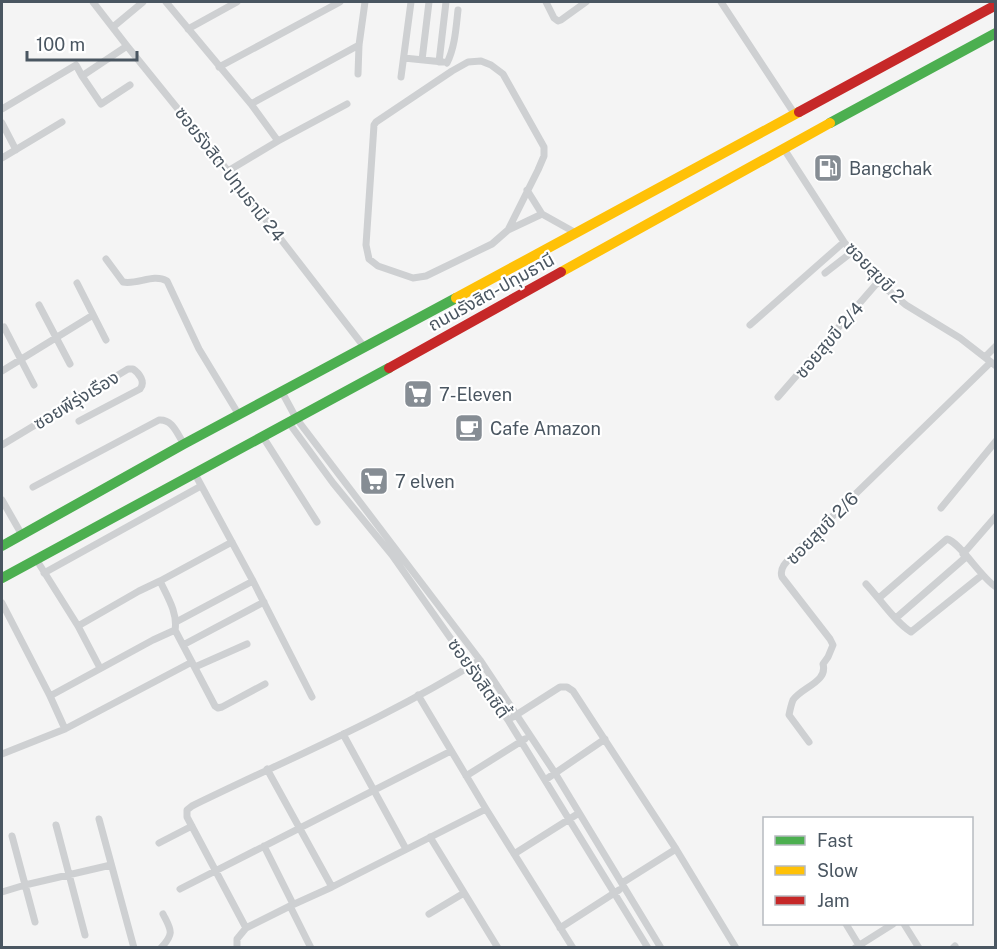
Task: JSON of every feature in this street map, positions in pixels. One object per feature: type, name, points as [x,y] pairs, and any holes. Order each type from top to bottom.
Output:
[{"type":"main road","name":"ถนนรังสิต-ปทุมธานี","points":[[2,546],[184,444],[996,5]]},
{"type":"main road","name":"ถนนรังสิต-ปทุมธานี","points":[[2,578],[293,421],[996,33]]},
{"type":"street","name":"ซอยรังสิต-ปทุมธานี 24","points":[[93,2],[365,348]]},
{"type":"street","points":[[112,27],[143,2]]},
{"type":"street","points":[[166,2],[251,104],[278,141]]},
{"type":"street","points":[[188,29],[237,2]]},
{"type":"street","points":[[219,67],[340,2]]},
{"type":"street","points":[[358,74],[359,45],[365,2]]},
{"type":"street","points":[[401,77],[411,2]]},
{"type":"street","points":[[422,60],[429,2]]},
{"type":"street","points":[[443,62],[446,2]]},
{"type":"street","points":[[546,2],[556,20],[561,20],[576,5],[586,2]]},
{"type":"street","points":[[721,2],[794,113]]},
{"type":"street","points":[[443,62],[451,56],[458,10]]},
{"type":"street","points":[[251,104],[359,45]]},
{"type":"street","points":[[82,75],[127,46]]},
{"type":"street","points":[[404,58],[443,62],[452,71]]},
{"type":"street","points":[[508,230],[538,170],[544,147],[503,74],[491,64],[476,60],[468,62],[376,122],[366,245],[369,259],[378,266],[404,275],[419,278],[426,276],[492,244],[508,230],[542,214]]},
{"type":"street","points":[[2,109],[76,65],[101,104],[130,85]]},
{"type":"street","points":[[228,171],[346,104]]},
{"type":"street","points":[[2,158],[62,122]]},
{"type":"street","points":[[2,123],[16,150]]},
{"type":"street","name":"ซอยสุขขี 2","points":[[784,149],[844,242],[879,282],[906,305],[960,338],[991,362]]},
{"type":"street","points":[[527,190],[542,214],[576,233]]},
{"type":"street","points":[[750,325],[844,242]]},
{"type":"street","points":[[825,273],[852,252]]},
{"type":"street","points":[[106,259],[123,282],[130,284],[155,277],[167,281],[199,349],[239,416]]},
{"type":"street","name":"ซอยสุขขี 2/4","points":[[778,397],[879,282]]},
{"type":"street","points":[[77,283],[106,340]]},
{"type":"street","points":[[39,306],[70,364]]},
{"type":"street","points":[[2,371],[93,315]]},
{"type":"street","points":[[4,327],[34,385]]},
{"type":"street","points":[[991,362],[996,345]]},
{"type":"street","name":"ซอยสุขขี 2/6","points":[[808,742],[789,715],[790,709],[794,699],[822,675],[823,664],[833,645],[782,577],[781,569],[991,362]]},
{"type":"street","name":"ซอยพีรุ่งเรือง","points":[[2,445],[128,369],[137,372],[143,382],[140,389],[79,421]]},
{"type":"street","points":[[282,392],[293,421]]},
{"type":"street","points":[[33,487],[159,420],[170,422],[184,444]]},
{"type":"street","name":"ซอยรังสิตซิตี้","points":[[293,421],[389,540],[480,660],[555,774],[661,948]]},
{"type":"street","name":"ซอยรังสิตซิตี้","points":[[293,421],[333,483],[393,555],[508,720],[648,948]]},
{"type":"street","points":[[263,437],[317,522]]},
{"type":"street","points":[[940,508],[996,441]]},
{"type":"street","points":[[195,474],[312,697]]},
{"type":"street","points":[[44,573],[201,486]]},
{"type":"street","points":[[2,500],[22,535]]},
{"type":"street","points":[[896,618],[965,556],[996,516]]},
{"type":"street","points":[[879,598],[946,540],[954,542],[982,575],[996,587]]},
{"type":"street","points":[[78,626],[232,542]]},
{"type":"street","points":[[36,559],[78,626],[100,668]]},
{"type":"street","points":[[866,584],[911,632],[982,575]]},
{"type":"street","points":[[160,581],[175,615],[175,626],[183,645],[215,706],[218,708],[265,684]]},
{"type":"street","points":[[50,696],[153,640],[253,581]]},
{"type":"street","points":[[183,645],[264,602]]},
{"type":"street","points":[[2,603],[65,729]]},
{"type":"street","points":[[2,754],[65,729],[193,664],[247,645]]},
{"type":"street","points":[[246,928],[187,817],[187,810],[267,769],[343,734],[480,660]]},
{"type":"street","points":[[508,720],[560,687],[567,687],[573,691],[676,849],[736,948]]},
{"type":"street","points":[[418,695],[573,948]]},
{"type":"street","points":[[343,734],[406,849]]},
{"type":"street","points":[[466,776],[530,735]]},
{"type":"street","points":[[544,780],[605,739]]},
{"type":"street","points":[[180,889],[451,751]]},
{"type":"street","points":[[267,769],[332,887]]},
{"type":"street","points":[[237,948],[237,939],[246,928],[486,809]]},
{"type":"street","points":[[514,854],[579,813]]},
{"type":"street","points":[[99,819],[134,948]]},
{"type":"street","points":[[56,825],[85,935]]},
{"type":"street","points":[[159,843],[192,826]]},
{"type":"street","points":[[12,836],[35,922]]},
{"type":"street","points":[[430,837],[498,948]]},
{"type":"street","points":[[264,846],[311,948]]},
{"type":"street","points":[[560,928],[615,893],[623,885],[676,849]]},
{"type":"street","points":[[2,892],[111,865]]},
{"type":"street","points":[[429,914],[464,893]]},
{"type":"street","points":[[161,948],[171,934],[163,914]]},
{"type":"street","points":[[847,925],[858,947],[891,925]]},
{"type":"street","points":[[907,925],[919,948]]},
{"type":"traffic: fast","points":[[830,123],[996,33]]},
{"type":"traffic: fast","points":[[2,546],[184,444],[456,298]]},
{"type":"traffic: fast","points":[[2,578],[389,368]]},
{"type":"traffic: slow","points":[[456,298],[799,112]]},
{"type":"traffic: slow","points":[[561,272],[830,123]]},
{"type":"traffic: jam","points":[[799,112],[996,5]]},
{"type":"traffic: jam","points":[[389,368],[561,272]]},
{"type":"place","name":"Bangchak","points":[[828,168]]},
{"type":"place","name":"7-Eleven","points":[[418,394]]},
{"type":"place","name":"Cafe Amazon","points":[[469,428]]},
{"type":"place","name":"7 elven","points":[[374,481]]}]
